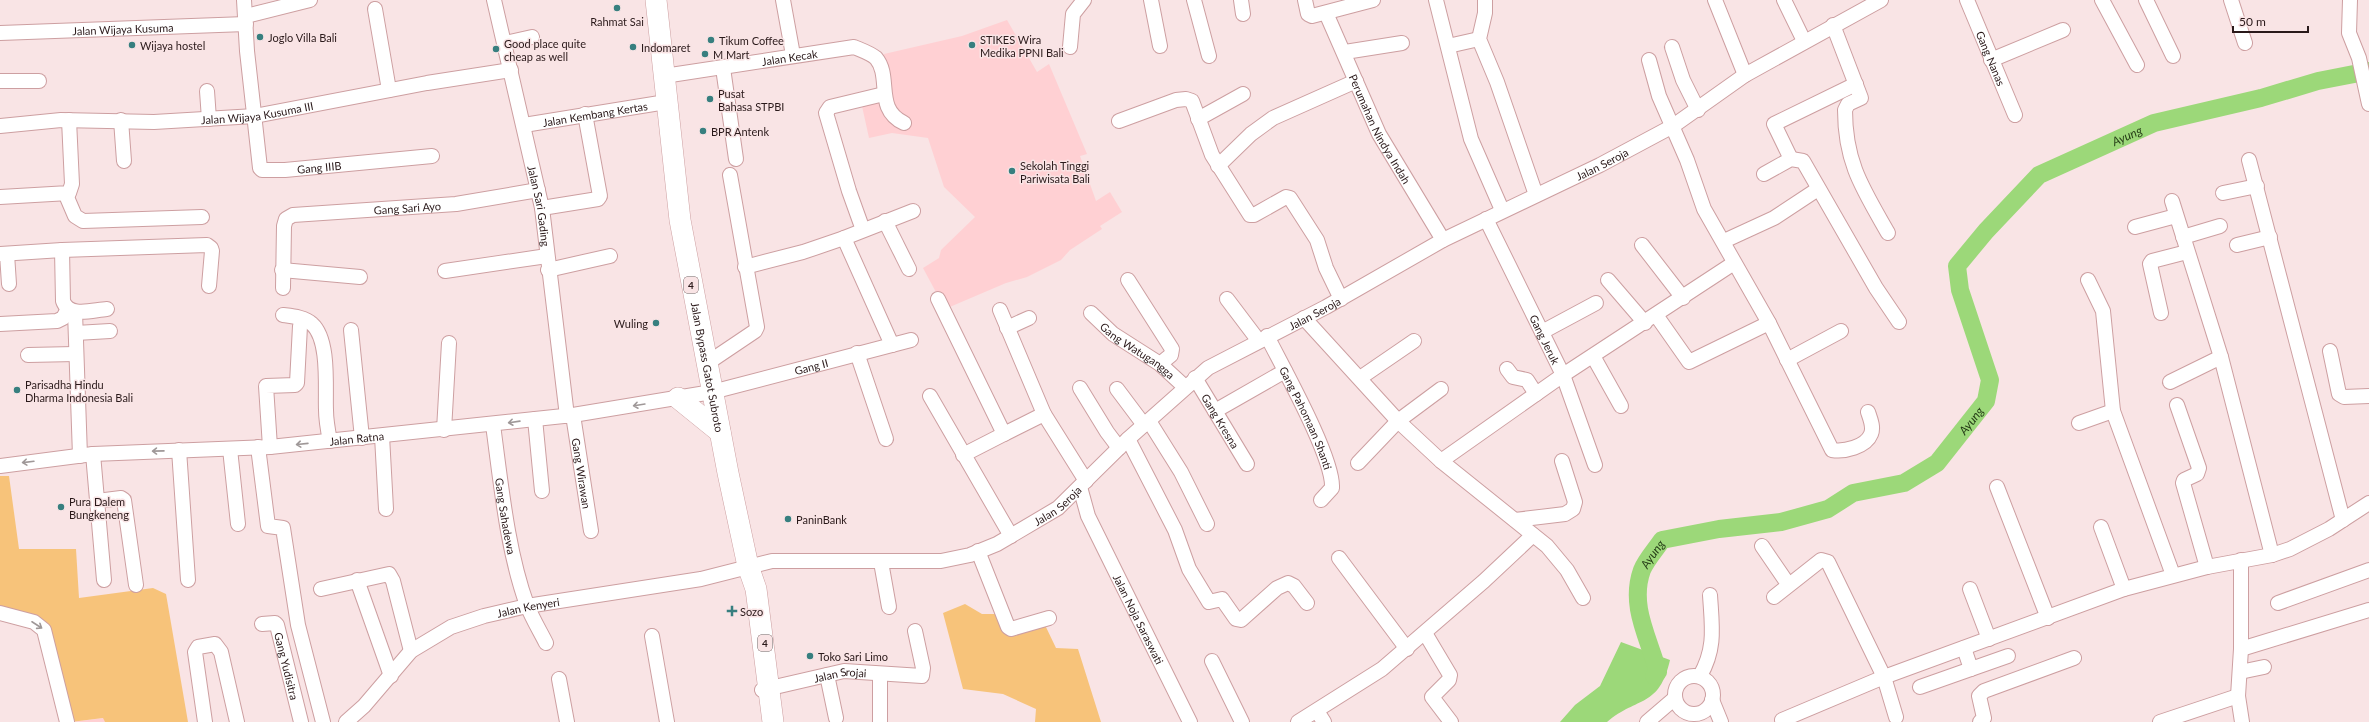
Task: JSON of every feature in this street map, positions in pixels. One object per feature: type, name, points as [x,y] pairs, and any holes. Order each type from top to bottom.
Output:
[{"type":"highway","name":"Jalan Bypass Gatot Subroto","points":[[656,0],[664,76],[661,103],[706,364],[708,393],[720,432],[748,566],[756,589],[766,689],[773,722]]},
{"type":"highway","points":[[678,398],[720,432]]},
{"type":"highway","name":"Jalan Bypass Gatot Subroto","points":[[765,722],[766,689]]},
{"type":"street","points":[[244,0],[255,116]]},
{"type":"street","name":"Jalan Wijaya Kusuma","points":[[0,33],[246,20],[310,0]]},
{"type":"street","name":"Jalan Sari Gading","points":[[494,0],[506,43],[542,208],[548,270],[570,415]]},
{"type":"street","points":[[783,0],[793,55]]},
{"type":"street","points":[[1070,47],[1072,42],[1073,14],[1084,0]]},
{"type":"street","points":[[1151,0],[1160,46]]},
{"type":"street","points":[[1194,0],[1209,56]]},
{"type":"street","points":[[1240,0],[1243,14]]},
{"type":"street","points":[[1305,0],[1309,15],[1326,13],[1373,0]]},
{"type":"street","points":[[1436,0],[1471,139],[1502,210]]},
{"type":"street","points":[[1485,0],[1486,13],[1479,39],[1497,82],[1536,195]]},
{"type":"street","points":[[1715,0],[1745,74]]},
{"type":"street","points":[[1784,0],[1804,41]]},
{"type":"street","name":"Jalan Seroja","points":[[748,566],[779,561],[940,561],[978,551],[1011,536],[1027,528],[1068,500],[1123,444],[1190,382],[1208,368],[1262,338],[1341,299],[1442,240],[1502,210],[1600,165],[1673,126],[1698,110],[1745,74],[1881,0]]},
{"type":"street","name":"Gang Nanas","points":[[1967,0],[1990,60],[2016,116]]},
{"type":"street","points":[[2102,0],[2137,65]]},
{"type":"street","points":[[2146,0],[2173,56]]},
{"type":"street","points":[[2230,0],[2243,38]]},
{"type":"street","points":[[2350,0],[2349,33],[2359,58],[2368,99]]},
{"type":"street","points":[[375,9],[389,90]]},
{"type":"street","name":"Perumahan Nindya Indah","points":[[1326,13],[1345,52],[1379,134],[1442,240]]},
{"type":"street","points":[[1833,25],[1861,98],[1848,104],[1845,110],[1848,150],[1858,180],[1888,233]]},
{"type":"street","points":[[1990,60],[2063,30]]},
{"type":"street","points":[[506,43],[532,37]]},
{"type":"street","points":[[1448,46],[1479,39]]},
{"type":"street","points":[[1345,52],[1402,43]]},
{"type":"street","name":"Jalan Kecak","points":[[664,76],[850,47],[864,51],[875,58],[880,65],[884,94],[893,116],[904,123]]},
{"type":"street","points":[[1672,47],[1683,80],[1698,110]]},
{"type":"street","points":[[1649,60],[1659,96],[1673,126],[1704,209],[1724,241],[1734,263],[1769,323],[1786,360],[1832,450],[1842,452],[1849,450],[1866,440],[1871,434],[1872,426],[1868,412]]},
{"type":"street","points":[[723,68],[736,159]]},
{"type":"street","name":"Jalan Wijaya Kusuma III","points":[[0,126],[69,120],[209,120],[255,116],[389,90],[511,70]]},
{"type":"street","points":[[0,81],[39,81]]},
{"type":"street","points":[[1218,166],[1252,134],[1273,118],[1356,81]]},
{"type":"street","points":[[1791,159],[1774,124],[1856,84]]},
{"type":"street","points":[[207,91],[209,120]]},
{"type":"street","points":[[864,230],[847,184],[826,113],[830,107],[884,94]]},
{"type":"street","points":[[1198,119],[1243,94]]},
{"type":"street","points":[[1119,121],[1156,106],[1186,99],[1193,102],[1204,138],[1218,166],[1250,215],[1254,215],[1286,197],[1290,198],[1317,240],[1326,268],[1341,299]]},
{"type":"street","name":"Jalan Kembang Kertas","points":[[524,125],[661,103]]},
{"type":"street","points":[[542,208],[598,199],[600,196],[585,114]]},
{"type":"street","name":"Gang IIIB","points":[[255,116],[260,168],[266,172],[432,156]]},
{"type":"street","points":[[0,197],[66,195],[72,189],[69,120]]},
{"type":"street","points":[[122,120],[124,161]]},
{"type":"street","points":[[1764,174],[1791,159],[1800,160],[1805,164],[1876,288],[1899,322]]},
{"type":"street","points":[[2249,160],[2343,520]]},
{"type":"street","points":[[706,364],[756,329],[730,175]]},
{"type":"street","points":[[2223,193],[2257,186]]},
{"type":"street","points":[[1724,241],[1774,218],[1818,189]]},
{"type":"street","name":"Gang Sari Ayo","points":[[282,270],[284,226],[286,219],[293,215],[301,213],[449,205],[538,190]]},
{"type":"street","points":[[66,195],[75,216],[84,221],[202,217]]},
{"type":"street","points":[[2172,201],[2221,357],[2272,554]]},
{"type":"street","points":[[745,267],[803,252],[844,238],[913,210]]},
{"type":"street","points":[[2135,227],[2176,216]]},
{"type":"street","name":"Gang Jeruk","points":[[1486,219],[1563,375],[1595,465]]},
{"type":"street","points":[[885,221],[909,269]]},
{"type":"street","points":[[2183,237],[2220,226]]},
{"type":"street","points":[[2237,245],[2270,237]]},
{"type":"street","points":[[844,238],[892,345]]},
{"type":"street","points":[[9,284],[4,254],[62,250],[207,245],[212,251],[208,286]]},
{"type":"street","points":[[1642,245],[1682,298]]},
{"type":"street","points":[[62,250],[63,301],[71,310],[76,333],[75,354],[87,455],[97,501],[104,580]]},
{"type":"street","points":[[2161,313],[2150,264],[2152,261],[2187,252]]},
{"type":"street","points":[[445,271],[547,256]]},
{"type":"street","points":[[548,270],[610,256]]},
{"type":"street","points":[[1441,461],[1563,375],[1734,263]]},
{"type":"street","points":[[283,288],[282,270],[360,277]]},
{"type":"street","points":[[1128,280],[1172,348],[1171,355],[1160,364]]},
{"type":"street","points":[[1608,280],[1650,319],[1686,360],[1690,362],[1769,323]]},
{"type":"street","points":[[2088,280],[2103,311],[2113,411],[2173,575]]},
{"type":"street","points":[[938,299],[1004,434]]},
{"type":"street","name":"Gang Pahomaan Shanti","points":[[1227,299],[1262,338],[1285,372],[1329,467],[1332,488],[1321,500]]},
{"type":"street","points":[[1542,332],[1596,303]]},
{"type":"street","points":[[0,324],[57,320],[63,318],[71,310],[107,309]]},
{"type":"street","name":"Jalan Noja Saraswati","points":[[1000,310],[1044,414],[1083,484],[1088,516],[1190,722]]},
{"type":"street","name":"Gang Watugangga","points":[[1091,313],[1113,334],[1190,382]]},
{"type":"street","points":[[282,315],[299,318],[312,324],[318,334],[327,381],[326,410],[330,441]]},
{"type":"street","points":[[1007,328],[1029,318]]},
{"type":"street","points":[[1304,318],[1398,421],[1441,461],[1547,546],[1567,570],[1584,598]]},
{"type":"street","points":[[300,326],[297,383],[268,385],[265,393],[264,447],[268,526],[283,528],[298,625],[323,722]]},
{"type":"street","points":[[76,333],[110,330]]},
{"type":"street","points":[[351,330],[362,438]]},
{"type":"street","points":[[1786,360],[1841,331]]},
{"type":"street","name":"Gang II","points":[[708,393],[911,340]]},
{"type":"street","points":[[1360,378],[1414,341]]},
{"type":"street","points":[[444,430],[449,343]]},
{"type":"street","points":[[2330,351],[2339,394],[2344,397],[2369,396]]},
{"type":"street","points":[[857,353],[886,439]]},
{"type":"street","points":[[28,355],[75,354]]},
{"type":"street","points":[[1593,356],[1622,406]]},
{"type":"street","points":[[2170,382],[2221,357]]},
{"type":"street","points":[[1507,369],[1513,377],[1528,380],[1536,394]]},
{"type":"street","points":[[1215,411],[1285,372]]},
{"type":"street","name":"Gang Kresna","points":[[1190,382],[1215,411],[1247,464]]},
{"type":"street","points":[[1080,388],[1106,432],[1123,444],[1175,530],[1189,569],[1208,602],[1222,599],[1236,619],[1241,620],[1277,588],[1288,583],[1294,586],[1307,603]]},
{"type":"street","points":[[1117,389],[1146,423],[1180,472],[1207,524]]},
{"type":"street","points":[[1358,463],[1398,421],[1441,389]]},
{"type":"street","name":"Jalan Ratna","points":[[0,466],[87,455],[264,447],[493,425],[570,415],[708,393]]},
{"type":"street","points":[[930,396],[1011,536]]},
{"type":"street","points":[[2177,405],[2199,468],[2197,474],[2184,480],[2183,483],[2207,567]]},
{"type":"street","points":[[2079,423],[2113,411]]},
{"type":"street","points":[[963,455],[1044,414]]},
{"type":"street","name":"Gang Wirawan","points":[[570,415],[591,531]]},
{"type":"street","points":[[535,419],[542,491]]},
{"type":"street","name":"Gang Sahadewa","points":[[493,425],[506,515],[527,606],[546,643]]},
{"type":"street","points":[[382,436],[386,509]]},
{"type":"street","points":[[230,449],[238,524]]},
{"type":"street","points":[[179,450],[188,580]]},
{"type":"street","points":[[1515,520],[1565,514],[1573,509],[1575,502],[1562,461]]},
{"type":"street","points":[[1997,487],[2048,618]]},
{"type":"street","points":[[97,501],[121,498],[124,500],[136,585]]},
{"type":"street","name":"Jalan Noja Saraswati","points":[[1068,500],[1088,516]]},
{"type":"street","points":[[1782,720],[1884,677],[2124,589],[2173,575],[2272,554],[2312,538],[2369,503]]},
{"type":"street","points":[[2101,527],[2124,589]]},
{"type":"street","points":[[1298,722],[1320,717],[1382,669],[1484,581],[1533,535]]},
{"type":"street","points":[[1762,546],[1788,584]]},
{"type":"street","points":[[978,551],[1008,627],[1011,629],[1049,618]]},
{"type":"street","points":[[1339,558],[1407,649]]},
{"type":"street","points":[[1774,597],[1788,584],[1821,560],[1828,562],[1884,677],[1896,717]]},
{"type":"street","points":[[2241,560],[2241,649],[2238,696],[2242,722]]},
{"type":"street","points":[[881,562],[889,607]]},
{"type":"street","name":"Jalan Kenyeri","points":[[346,722],[364,706],[411,651],[454,626],[484,616],[527,606],[702,579],[748,566]]},
{"type":"street","points":[[2278,603],[2369,570]]},
{"type":"street","points":[[322,588],[385,574],[391,577],[411,651]]},
{"type":"street","points":[[357,580],[391,676]]},
{"type":"street","points":[[1970,589],[1989,639]]},
{"type":"street","points":[[1700,676],[1708,663],[1712,645],[1710,595]]},
{"type":"street","points":[[2241,649],[2369,610]]},
{"type":"street","points":[[0,612],[34,622],[44,630],[67,722]]},
{"type":"street","name":"Gang Yudisitra","points":[[262,624],[275,623],[277,625],[301,722]]},
{"type":"street","name":"Jalan Srojai","points":[[766,689],[844,671],[919,677],[923,673],[915,631]]},
{"type":"street","points":[[1424,633],[1450,675],[1449,680],[1432,697],[1451,722]]},
{"type":"street","points":[[652,636],[667,722]]},
{"type":"street","points":[[205,722],[195,652],[198,647],[214,644],[221,652],[237,722]]},
{"type":"street","points":[[1964,648],[1971,669]]},
{"type":"street","points":[[1920,687],[2008,656]]},
{"type":"street","points":[[1980,722],[1984,718],[1979,696],[1984,691],[2074,658]]},
{"type":"street","points":[[1212,661],[1242,722]]},
{"type":"street","points":[[2240,672],[2264,667]]},
{"type":"street","points":[[827,675],[836,718]]},
{"type":"street","points":[[880,675],[880,722]]},
{"type":"street","points":[[1647,722],[1675,698],[1679,682],[1689,676],[1700,676],[1711,686],[1712,700],[1721,722]]},
{"type":"street","points":[[559,679],[567,722]]},
{"type":"street","points":[[2160,722],[2238,696]]},
{"type":"street","points":[[1675,698],[1680,708],[1690,714],[1696,714],[1706,710],[1712,700]]},
{"type":"shaded area","name":"Sekolah Tinggi Pariwisata Bali","points":[[1007,20],[1037,72],[1049,64],[1087,154],[1080,156],[1096,201],[1110,192],[1122,212],[1100,226],[1102,229],[1070,250],[1061,260],[1027,277],[1006,283],[945,309],[923,268],[939,258],[941,250],[975,217],[944,187],[928,138],[892,133],[869,138],[860,97],[889,90],[884,54],[962,36]]},
{"type":"shaded area","points":[[0,476],[9,476],[19,549],[76,549],[79,598],[153,588],[166,594],[188,722],[105,722],[103,718],[71,722],[47,624],[41,618],[0,607]]},
{"type":"shaded area","points":[[965,604],[982,614],[996,614],[1008,635],[1045,625],[1056,648],[1078,649],[1101,722],[1035,722],[1036,709],[1003,694],[963,689],[943,613]]},
{"type":"shaded area","points":[[1621,642],[1670,660],[1660,686],[1646,699],[1628,708],[1607,722],[1560,722],[1575,705],[1600,686]]},
{"type":"shaded area","points":[[104,718],[105,722],[72,722]]},
{"type":"waterway","name":"Ayung","points":[[1654,676],[1658,672],[1642,622],[1638,596],[1642,570],[1662,540],[1719,529],[1781,522],[1828,509],[1853,493],[1904,483],[1937,463],[1986,401],[1990,380],[1960,290],[1957,266],[1986,231],[2039,175],[2154,123],[2261,98],[2318,81],[2369,71]]},
{"type":"place","name":"Rahmat Sai","points":[[617,8]]},
{"type":"place","name":"Joglo Villa Bali","points":[[260,37]]},
{"type":"place","name":"Tikum Coffee","points":[[711,40]]},
{"type":"place","name":"Wijaya hostel","points":[[132,45]]},
{"type":"place","name":"STIKES Wira Medika PPNI Bali","points":[[972,45]]},
{"type":"place","name":"Indomaret","points":[[633,47]]},
{"type":"place","name":"Good place quite cheap as well","points":[[496,49]]},
{"type":"place","name":"M Mart","points":[[705,54]]},
{"type":"place","name":"Pusat Bahasa STPBI","points":[[710,99]]},
{"type":"place","name":"BPR Antenk","points":[[703,131]]},
{"type":"place","name":"Sekolah Tinggi Pariwisata Bali","points":[[1012,171]]},
{"type":"place","name":"Wuling","points":[[656,323]]},
{"type":"place","name":"Parisadha Hindu Dharma Indonesia Bali","points":[[17,390]]},
{"type":"place","name":"Pura Dalem Bungkeneng","points":[[61,507]]},
{"type":"place","name":"PaninBank","points":[[788,519]]},
{"type":"place","name":"Sozo","points":[[732,611]]},
{"type":"place","name":"Toko Sari Limo","points":[[810,656]]}]
